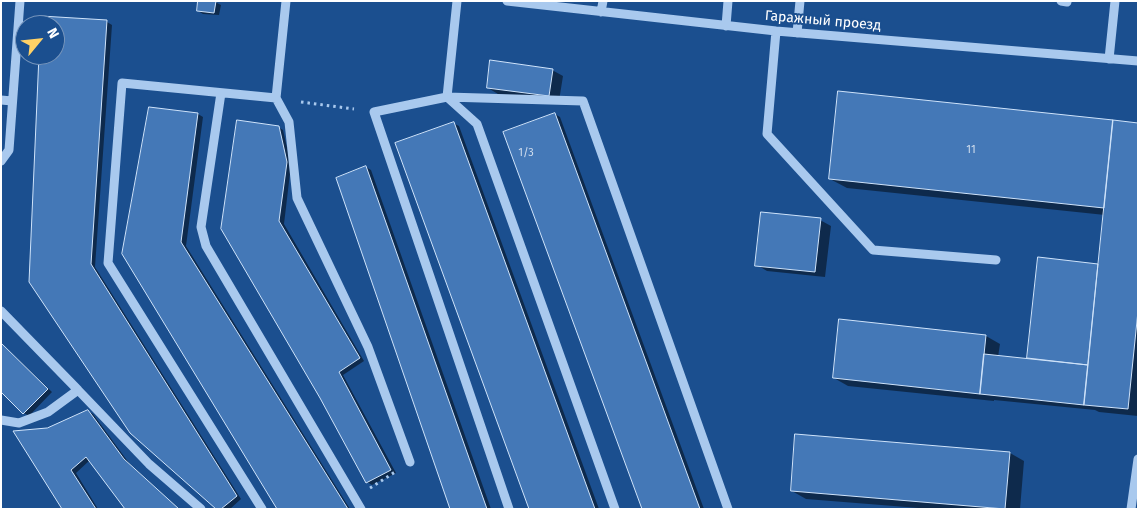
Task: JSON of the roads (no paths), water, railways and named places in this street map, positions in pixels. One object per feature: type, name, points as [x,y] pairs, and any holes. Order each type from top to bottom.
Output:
[{"type":"street","points":[[1,160],[9,150],[20,1]]},
{"type":"street","points":[[286,1],[276,98],[289,122],[297,198],[368,348],[410,462]]},
{"type":"street","points":[[447,97],[457,1]]},
{"type":"street","name":"Гаражный проезд","points":[[507,1],[797,33],[1138,61]]},
{"type":"street","points":[[601,12],[603,1]]},
{"type":"street","points":[[726,26],[728,1]]},
{"type":"street","points":[[797,33],[800,1]]},
{"type":"street","points":[[1061,1],[1067,2]]},
{"type":"street","points":[[1109,59],[1116,1]]},
{"type":"street","points":[[776,31],[767,134],[873,250],[996,260]]},
{"type":"street","points":[[262,509],[108,263],[122,83],[276,98]]},
{"type":"street","points":[[221,93],[201,227],[206,246],[361,509]]},
{"type":"street","points":[[447,97],[477,124],[615,509]]},
{"type":"street","points":[[509,509],[374,112],[447,97],[583,101],[728,509]]},
{"type":"street","points":[[1,100],[12,101]]},
{"type":"street","points":[[1,312],[149,464],[201,509]]},
{"type":"street","points":[[1,420],[19,423],[48,412],[78,390]]},
{"type":"street","points":[[1131,509],[1138,459]]}]
